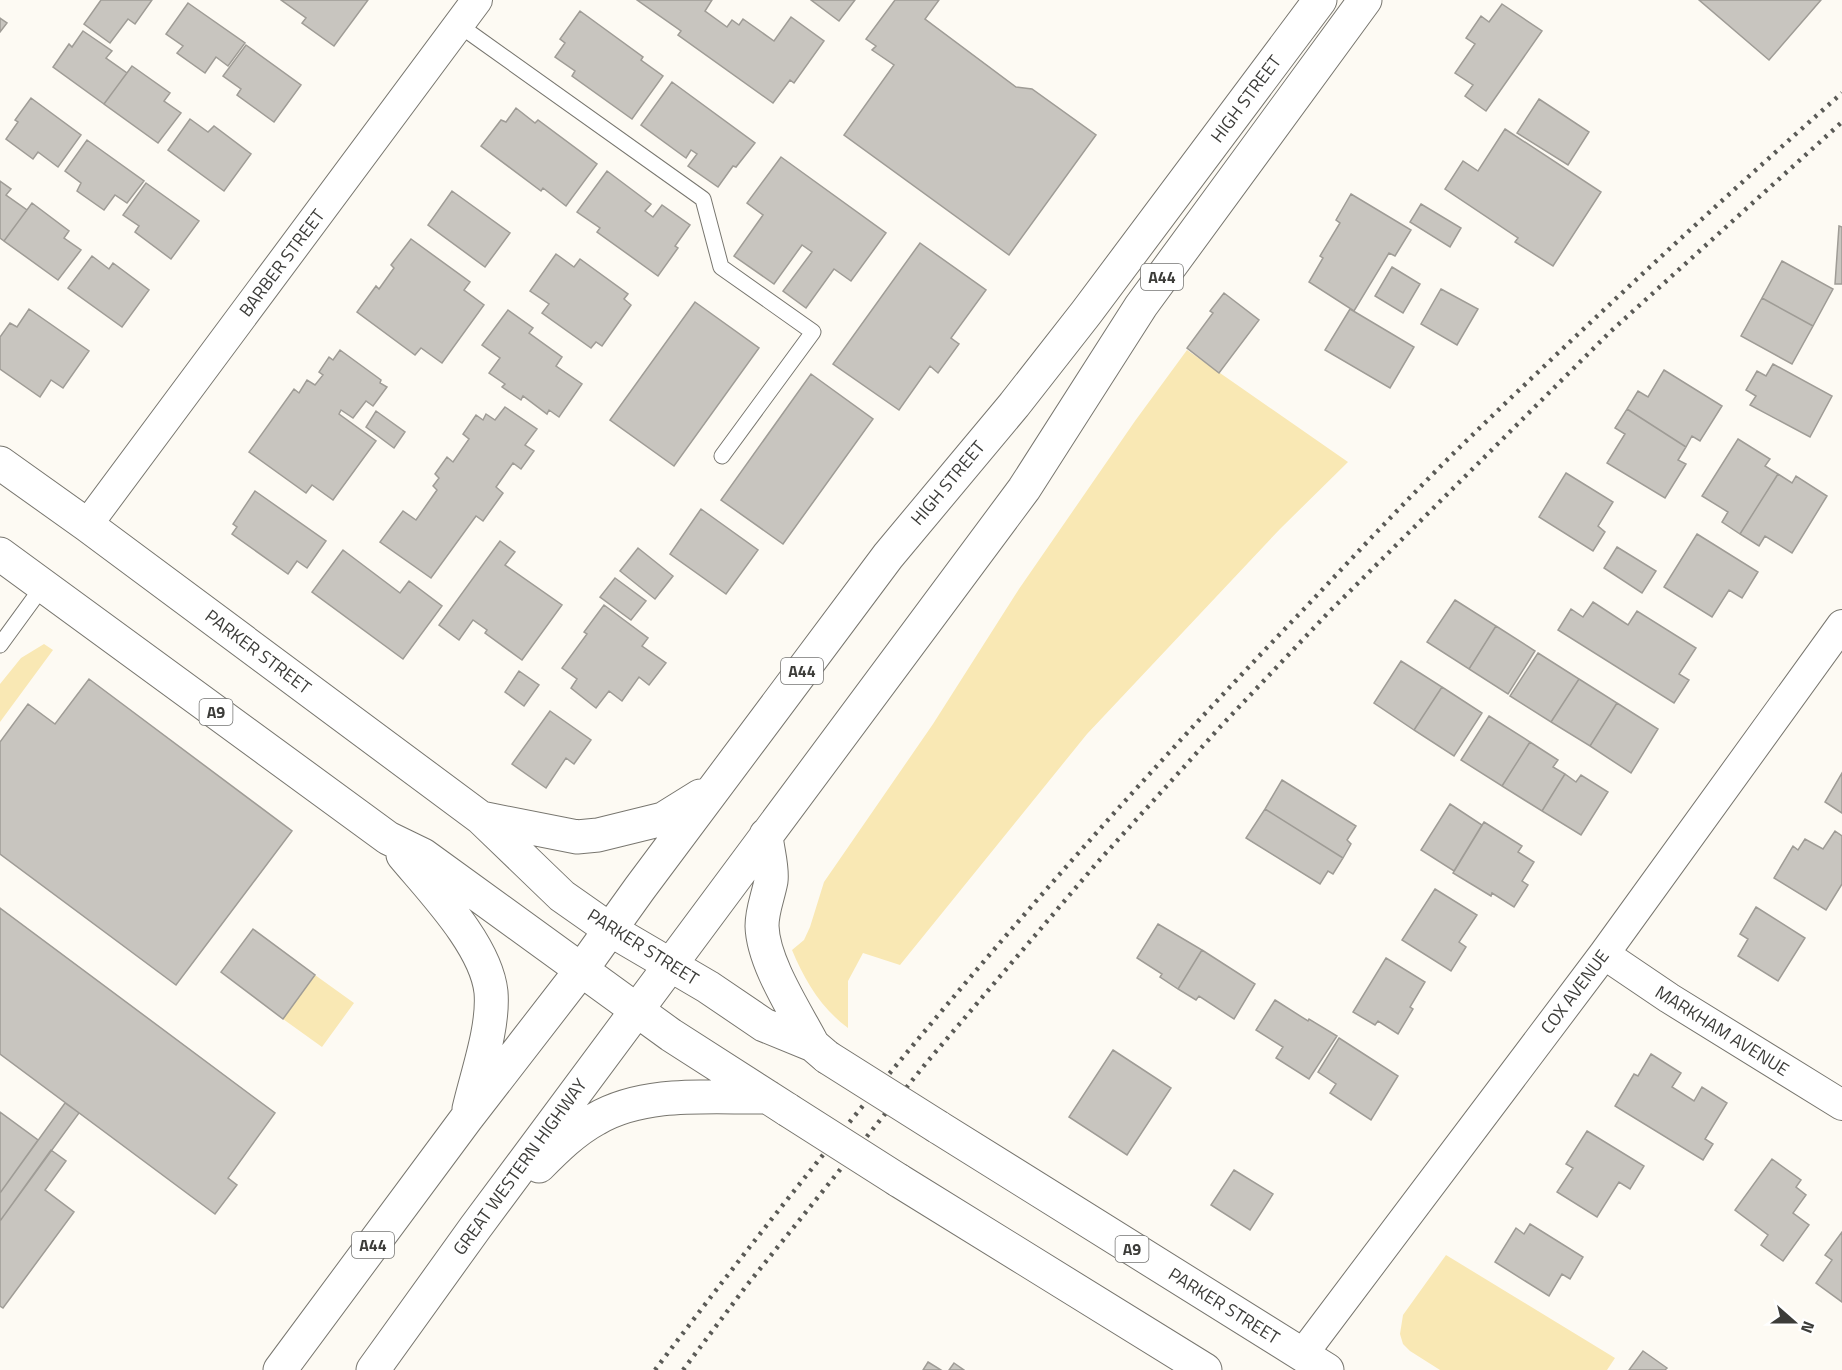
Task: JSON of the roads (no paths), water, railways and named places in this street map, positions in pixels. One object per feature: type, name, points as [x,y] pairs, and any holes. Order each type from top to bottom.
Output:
[{"type":"highway","name":"HIGH STREET","points":[[582,969],[609,929],[888,556],[1014,405],[1086,313],[1320,0]]},
{"type":"highway","name":"HIGH STREET","points":[[670,965],[1024,489],[1141,306],[1365,0]]},
{"type":"highway","name":"PARKER STREET","points":[[0,463],[481,818],[562,896],[609,929],[708,987],[764,1025],[820,1051],[1315,1363]]},
{"type":"highway","name":"A9","points":[[0,554],[388,838],[423,855],[687,1046],[1205,1370]]},
{"type":"highway","points":[[481,818],[577,837],[598,835],[663,819],[684,808],[716,785]]},
{"type":"highway","points":[[765,835],[771,880],[763,906],[762,928],[766,949],[774,972],[820,1051]]},
{"type":"highway","points":[[388,838],[462,927],[478,953],[490,991],[487,1034],[466,1119]]},
{"type":"highway","name":"GREAT WESTERN HIGHWAY","points":[[373,1370],[670,965]]},
{"type":"highway","name":"A44","points":[[280,1370],[466,1119],[582,969]]},
{"type":"highway","points":[[475,1228],[564,1142],[595,1119],[627,1105],[657,1100],[778,1104]]},
{"type":"street","name":"BARBER STREET","points":[[87,525],[477,0]]},
{"type":"street","name":"COX AVENUE","points":[[1315,1363],[1604,954],[1842,625]]},
{"type":"street","name":"MARKHAM AVENUE","points":[[1604,954],[1669,999],[1842,1106]]},
{"type":"lane","points":[[459,25],[703,199],[721,267],[813,332],[722,456]]},
{"type":"lane","points":[[0,645],[43,586]]},
{"type":"railway","points":[[655,1370],[809,1173],[968,980],[1133,792],[1218,700],[1382,526],[1462,445],[1650,267],[1842,93]]},
{"type":"railway","points":[[683,1370],[747,1285],[927,1062],[1096,864],[1221,726],[1327,614],[1610,332],[1842,122]]}]
